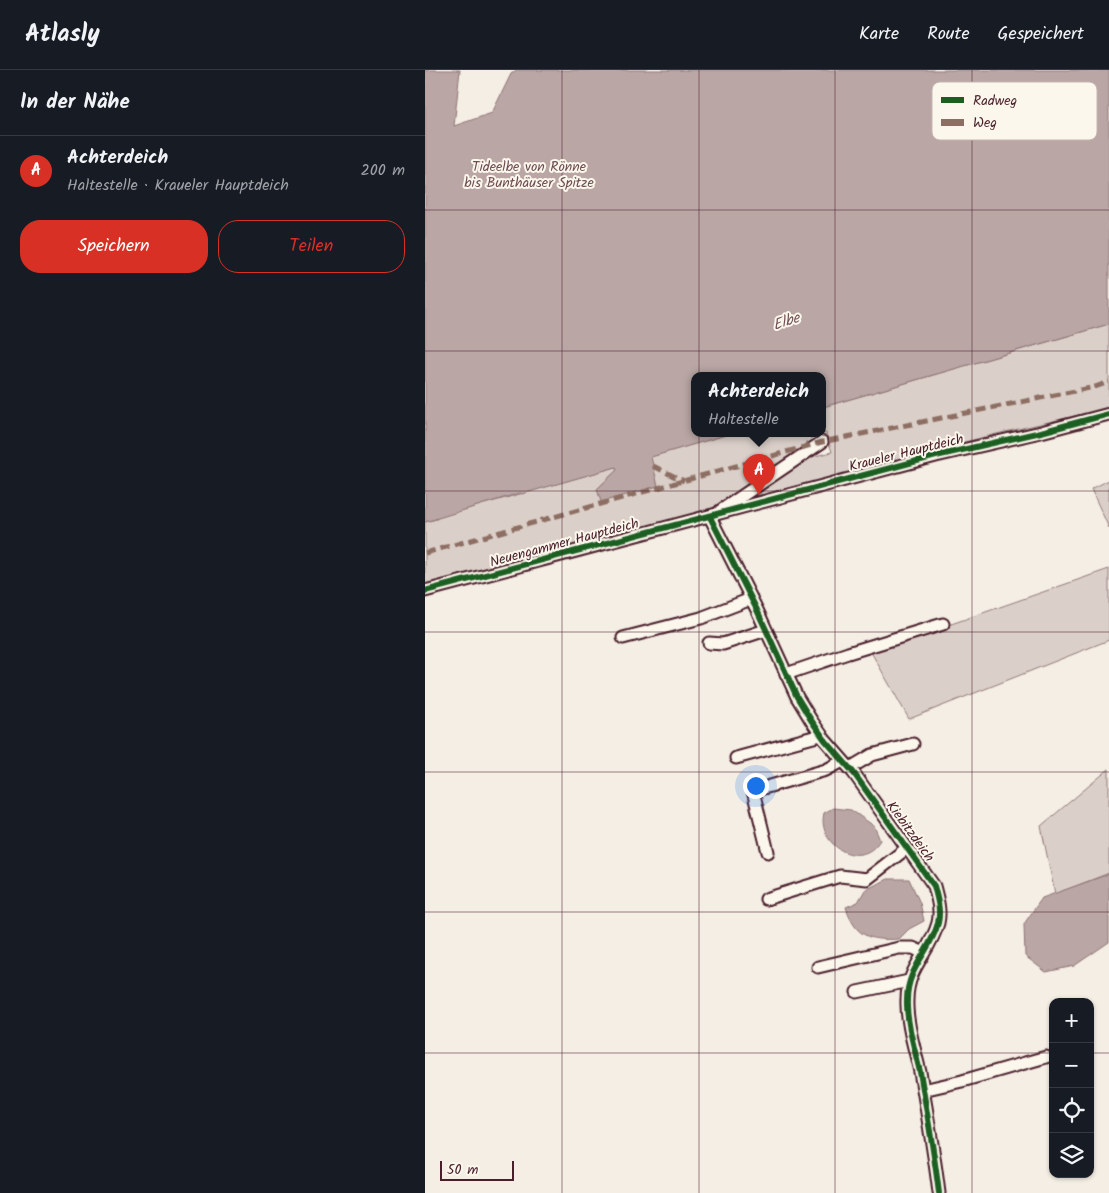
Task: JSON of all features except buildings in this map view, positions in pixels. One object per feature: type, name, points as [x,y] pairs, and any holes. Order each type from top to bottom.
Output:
[{"type":"street","name":"Kraueler Hauptdeich","points":[[710,517],[936,456],[1109,414]]},
{"type":"street","points":[[710,517],[822,442]]},
{"type":"street","name":"Neuengammer Hauptdeich","points":[[425,591],[710,517]]},
{"type":"street","name":"Kiebitzdeich","points":[[710,517],[767,630],[797,697],[821,735],[847,764],[934,886],[939,906],[938,922],[932,939],[914,968],[909,981],[907,1002],[935,1159],[939,1193]]},
{"type":"street","points":[[623,638],[701,618],[751,599]]},
{"type":"street","points":[[786,674],[943,624]]},
{"type":"street","points":[[709,643],[723,644],[767,630]]},
{"type":"street","points":[[736,758],[821,735]]},
{"type":"street","points":[[767,852],[753,790],[913,744]]},
{"type":"street","points":[[766,899],[840,876],[867,879],[907,848]]},
{"type":"street","points":[[818,967],[899,948],[913,948],[924,953]]},
{"type":"street","points":[[857,992],[909,981]]},
{"type":"street","points":[[923,1090],[1046,1057]]},
{"type":"shaded area","points":[[1109,324],[1109,408],[988,436],[735,502],[807,458],[832,452],[826,433],[826,406]]},
{"type":"shaded area","points":[[719,437],[814,437],[799,450],[792,452],[793,455],[803,453],[714,508],[425,585],[425,522],[616,467],[616,471],[597,489],[658,486],[650,457]]},
{"type":"shaded area","points":[[1109,480],[1109,528],[1091,489]]},
{"type":"shaded area","points":[[1109,569],[1109,640],[909,719],[871,652]]},
{"type":"shaded area","points":[[1109,769],[1109,873],[1055,894],[1041,826]]},
{"type":"water","name":"Elbe","points":[[425,70],[460,70],[454,126],[492,113],[511,74],[516,70],[1109,70],[1109,324],[826,406],[826,372],[691,372],[691,437],[719,437],[651,457],[658,486],[601,502],[597,489],[616,471],[616,467],[520,493],[425,522]]},
{"type":"water","points":[[833,808],[851,810],[874,826],[880,840],[872,849],[862,854],[852,854],[833,844],[823,825],[824,813]]},
{"type":"water","points":[[1109,874],[1109,942],[1074,966],[1046,972],[1025,956],[1024,924],[1042,898]]},
{"type":"water","points":[[888,879],[909,879],[920,903],[924,921],[909,929],[899,939],[872,938],[859,931],[854,925],[846,907],[858,902],[865,890]]},
{"type":"marked path","points":[[425,553],[822,442],[1095,387],[1109,382]]},
{"type":"marked path","points":[[653,466],[684,481]]},
{"type":"cycle path","points":[[425,591],[936,456],[1109,414]]},
{"type":"cycle path","points":[[710,517],[757,610],[797,697],[825,740],[853,772],[934,886],[939,909],[938,923],[930,943],[911,978],[908,988],[907,1009],[909,1027],[923,1087],[939,1193]]},
{"type":"place","name":"Achterdeich","points":[[759,495]]},
{"type":"park label","name":"Tideelbe von Rönne bis Bunthäuser Spitze","points":[[529,174]]}]
